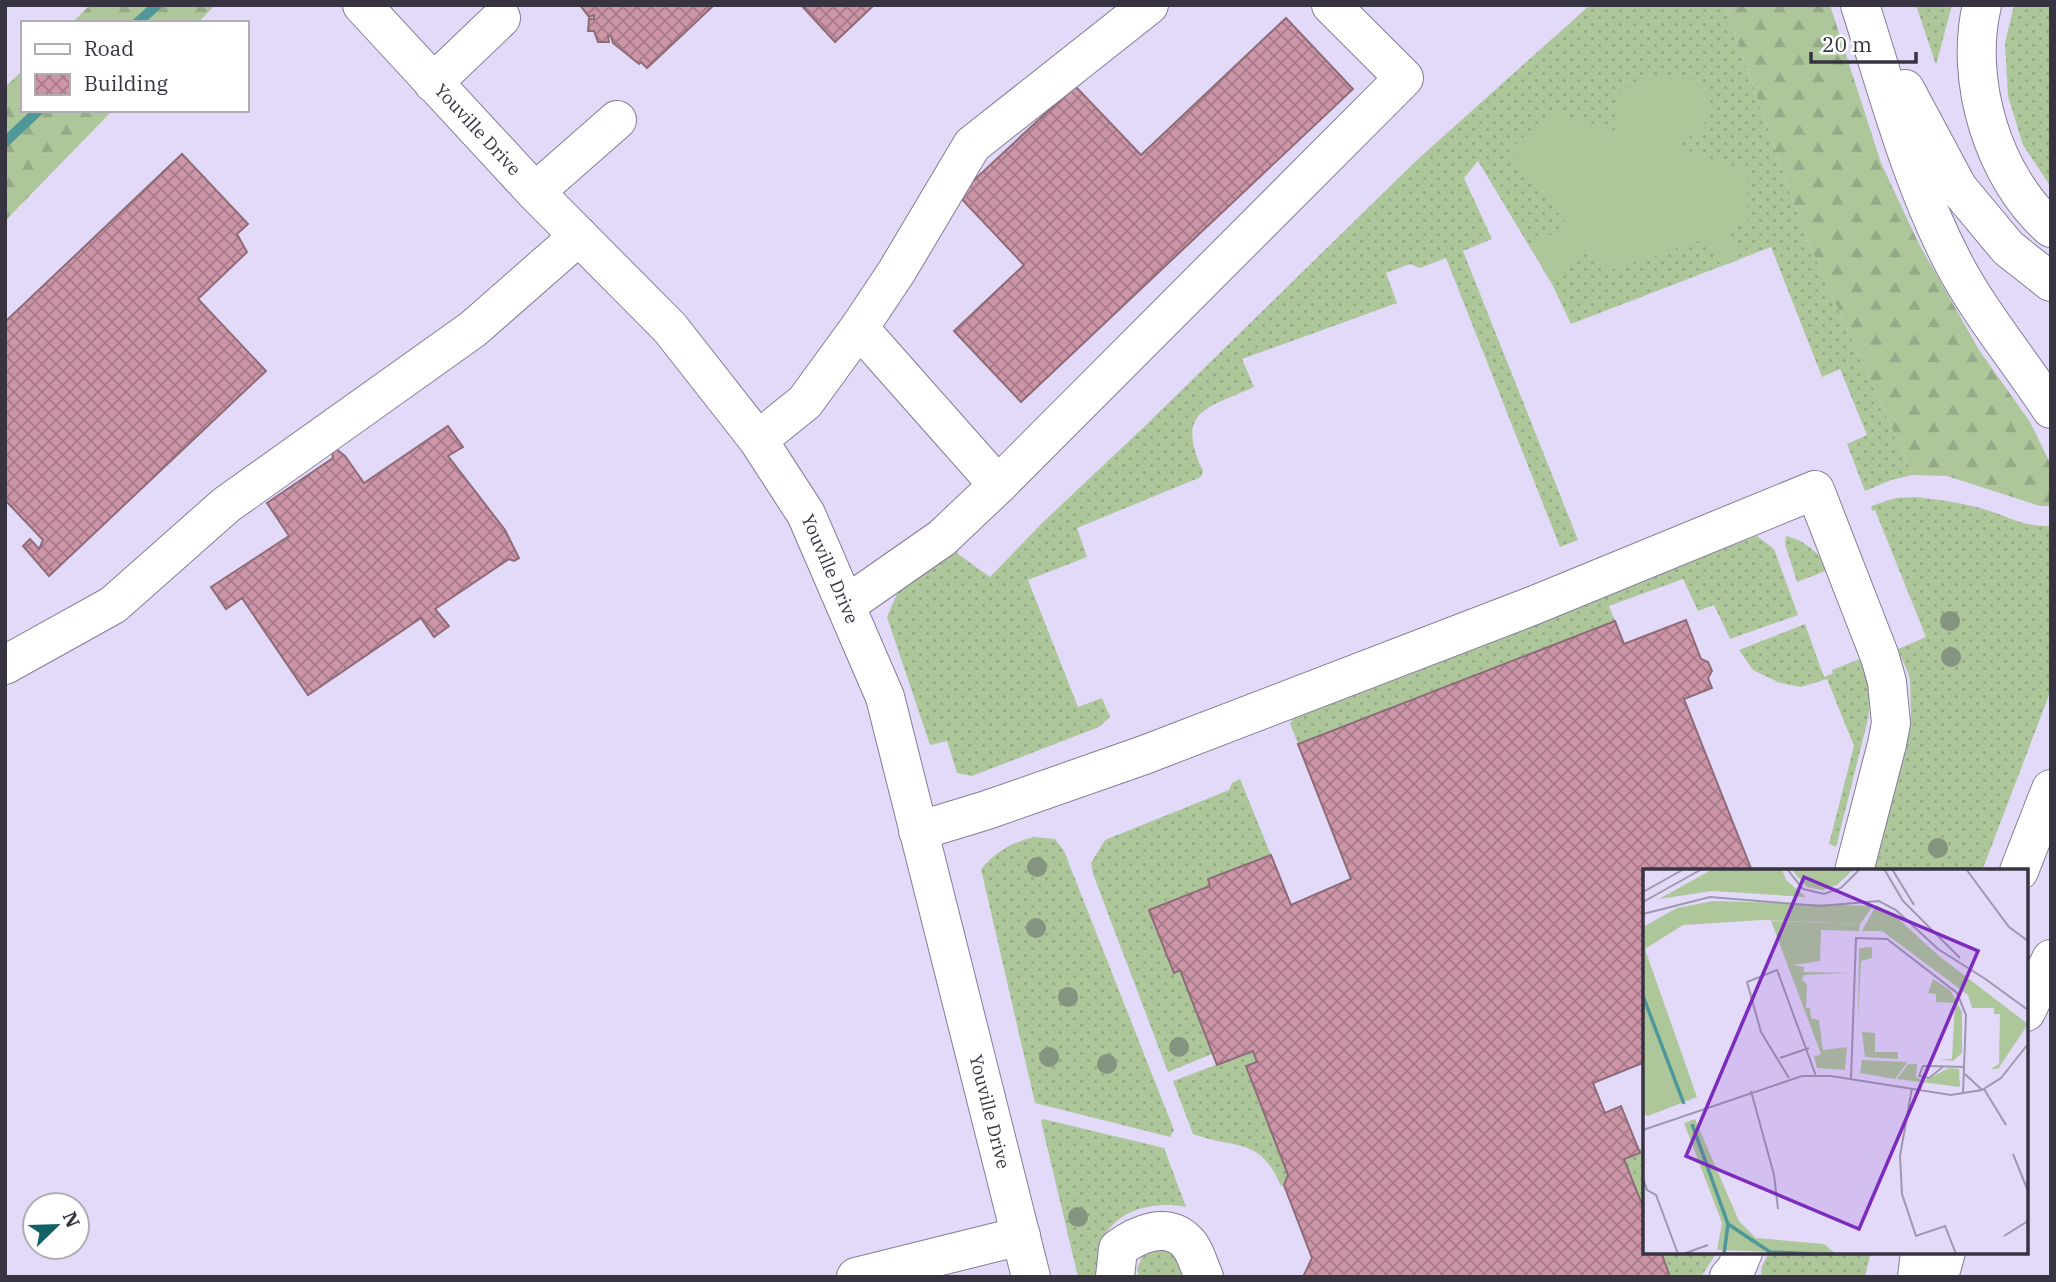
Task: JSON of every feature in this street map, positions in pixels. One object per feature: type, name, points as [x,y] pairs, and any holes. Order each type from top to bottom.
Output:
[{"type":"main road","name":"Youville Drive","points":[[362,5],[535,192],[670,328],[758,440],[806,514],[885,697],[1031,1277]]},
{"type":"main road","points":[[758,440],[805,402],[859,328],[897,271],[972,145],[1149,5]]},
{"type":"main road","points":[[846,605],[942,538],[1404,78],[1331,5]]},
{"type":"main road","points":[[1982,5],[1977,24],[1978,67],[1986,120],[2006,172],[2039,218],[2051,228]]},
{"type":"main road","points":[[1861,10],[1958,188],[2008,248],[2051,282]]},
{"type":"main road","points":[[1861,10],[1914,173],[1953,262],[1975,300],[2051,409]]},
{"type":"main road","points":[[433,83],[501,18]]},
{"type":"main road","points":[[535,192],[617,120]]},
{"type":"main road","points":[[5,665],[113,605],[226,505],[473,328],[579,236]]},
{"type":"main road","points":[[859,328],[998,485]]},
{"type":"main road","points":[[918,831],[1144,755],[1532,606],[1815,490],[1880,657],[1891,701],[1887,744],[1855,869]]},
{"type":"main road","points":[[2020,869],[2051,789]]},
{"type":"main road","points":[[2028,1008],[2051,959]]},
{"type":"main road","points":[[1115,1277],[1118,1249],[1133,1237],[1147,1231],[1163,1231],[1179,1235],[1189,1244],[1204,1277]]},
{"type":"main road","points":[[856,1277],[1021,1236]]},
{"type":"main road","points":[[1729,1277],[1742,1254]]},
{"type":"main road","points":[[1917,1277],[1920,1254]]},
{"type":"main road","points":[[1939,1277],[1945,1254]]},
{"type":"green space","points":[[90,5],[215,5],[200,21],[74,21]]},
{"type":"green space","points":[[1590,5],[1725,5],[1805,235],[1913,475],[1891,480],[1865,491],[1847,444],[1867,435],[1840,369],[1822,377],[1771,247],[1571,324],[1552,284],[1478,161],[1464,178],[1492,239],[1463,251],[1578,540],[1560,547],[1446,258],[1420,268],[1410,264],[1386,273],[1397,303],[1242,359],[1254,387],[1209,407],[1194,424],[1192,436],[1203,471],[1201,477],[1077,528],[1087,557],[1028,580],[1078,707],[1102,698],[1110,717],[1099,727],[972,776],[957,773],[947,741],[930,745],[887,617],[899,589],[957,544],[958,554],[990,577],[1041,524],[1418,159]]},
{"type":"green space","points":[[1725,5],[1830,5],[1881,163],[1918,242],[1979,350],[2030,422],[2051,465],[2051,506],[2040,506],[1947,476],[1913,475],[1805,235]]},
{"type":"green space","points":[[1916,5],[1952,5],[1936,65]]},
{"type":"green space","points":[[2014,5],[2051,5],[2051,187],[2023,145],[2008,96],[2005,43]]},
{"type":"green space","points":[[21,72],[21,112],[111,112],[5,221],[5,87]]},
{"type":"green space","points":[[1677,77],[1699,85],[1709,100],[1709,109],[1701,128],[1692,136],[1681,137],[1677,147],[1747,171],[1747,222],[1728,231],[1739,260],[1721,266],[1708,238],[1611,270],[1588,249],[1552,284],[1532,249],[1566,223],[1509,150],[1553,112],[1615,131],[1615,110],[1622,91],[1638,82]]},
{"type":"green space","points":[[1916,497],[1970,505],[2026,523],[2051,526],[2051,690],[1983,869],[1873,869],[1911,715],[1910,678],[1898,649],[1926,637],[1875,510],[1872,511],[1871,506],[1896,498]]},
{"type":"green space","points":[[1757,536],[1774,549],[1798,615],[1730,639],[1714,605],[1698,611],[1683,579],[1609,606],[1615,621],[1298,744],[1290,723],[1299,712]]},
{"type":"green space","points":[[1786,536],[1811,548],[1828,570],[1797,582],[1785,544]]},
{"type":"green space","points":[[1805,624],[1824,677],[1833,673],[1832,670],[1862,658],[1868,680],[1868,719],[1836,847],[1829,844],[1854,746],[1827,679],[1801,687],[1780,683],[1753,670],[1739,650]]},
{"type":"green space","points":[[1240,779],[1271,855],[1208,879],[1210,886],[1149,910],[1174,972],[1180,970],[1212,1054],[1168,1072],[1091,863],[1105,840],[1229,790],[1232,783]]},
{"type":"green space","points":[[1034,837],[1055,839],[1064,851],[1174,1130],[1170,1137],[1035,1103],[981,869],[1005,848]]},
{"type":"green space","points":[[1253,1051],[1257,1062],[1246,1067],[1288,1175],[1281,1186],[1273,1170],[1255,1152],[1193,1134],[1173,1081]]},
{"type":"green space","points":[[1043,1119],[1164,1148],[1186,1207],[1151,1206],[1135,1210],[1121,1218],[1110,1228],[1102,1241],[1098,1277],[1078,1277],[1041,1121]]},
{"type":"green space","points":[[1643,1148],[1643,1207],[1624,1159],[1639,1153],[1638,1150]]},
{"type":"green space","points":[[1171,1246],[1190,1277],[1139,1277],[1137,1269],[1143,1254]]},
{"type":"green space","points":[[1662,1254],[1716,1254],[1701,1277],[1670,1277]]},
{"type":"green space","points":[[1768,1254],[1871,1254],[1865,1277],[1761,1277],[1762,1266]]},
{"type":"building","points":[[580,5],[714,5],[647,68],[613,43],[611,36],[608,36],[609,42],[598,42],[594,31],[588,31],[589,19],[594,19],[594,15],[589,17]]},
{"type":"building","points":[[801,5],[874,5],[835,42]]},
{"type":"building","points":[[1286,18],[1353,89],[1021,402],[954,331],[1024,265],[958,195],[1075,86],[1141,155]]},
{"type":"building","points":[[182,154],[248,224],[237,234],[247,252],[198,299],[266,371],[49,576],[23,546],[30,539],[39,549],[43,540],[5,500],[5,322]]},
{"type":"building","points":[[448,426],[463,447],[448,456],[505,530],[519,558],[514,561],[509,559],[435,609],[449,626],[434,637],[421,618],[308,695],[242,598],[226,609],[211,587],[289,536],[267,503],[333,458],[332,452],[336,449],[345,456],[364,483]]},
{"type":"building","points":[[1686,620],[1701,659],[1708,662],[1712,671],[1708,678],[1712,688],[1684,699],[1751,869],[1643,869],[1643,1063],[1593,1083],[1605,1113],[1621,1106],[1640,1153],[1624,1159],[1643,1207],[1643,1254],[1662,1254],[1670,1277],[1303,1277],[1312,1258],[1284,1185],[1288,1175],[1246,1066],[1257,1062],[1253,1051],[1217,1065],[1180,970],[1174,973],[1149,910],[1210,886],[1208,879],[1271,855],[1291,905],[1351,879],[1298,744],[1615,621],[1624,644]]},
{"type":"waterway","points":[[139,21],[157,5]]},
{"type":"waterway","points":[[5,142],[37,112]]}]
